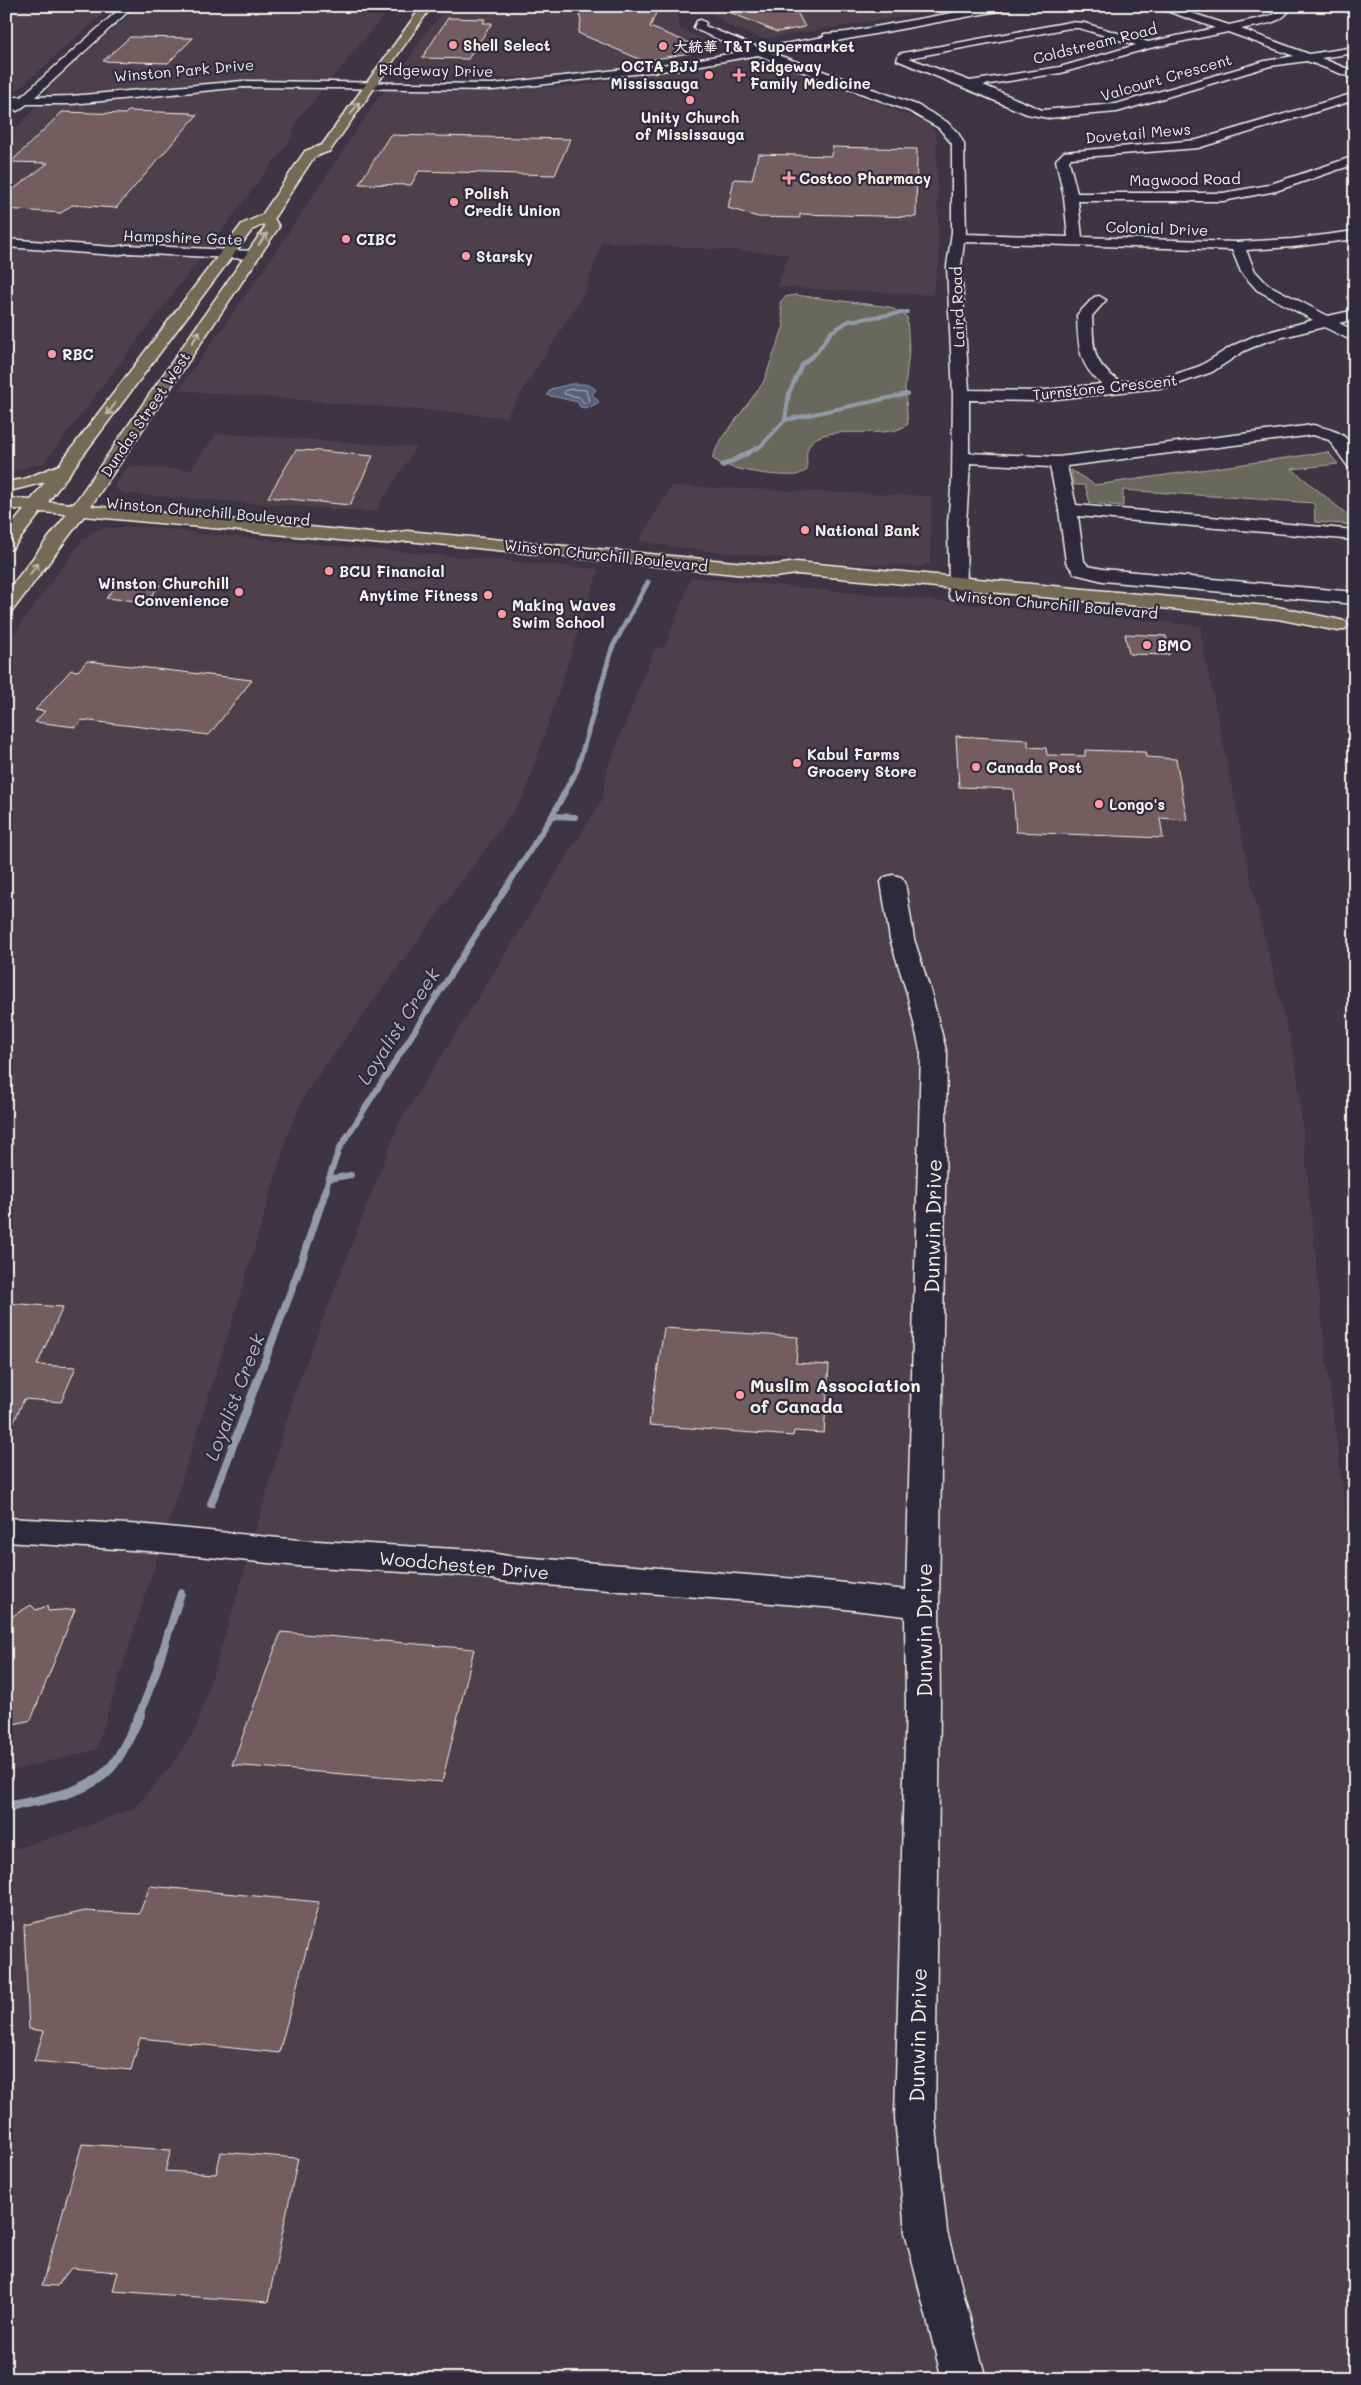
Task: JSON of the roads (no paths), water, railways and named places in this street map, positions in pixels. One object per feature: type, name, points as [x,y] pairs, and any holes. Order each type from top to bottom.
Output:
[{"type":"main road","name":"Dundas Street West","points":[[6,545],[67,467],[246,227],[267,218],[309,147],[326,148],[362,81],[428,6]]},
{"type":"main road","name":"Dundas Street West","points":[[342,95],[362,81]]},
{"type":"main road","name":"Dundas Street West","points":[[6,606],[83,505],[272,227],[267,218]]},
{"type":"main road","points":[[6,487],[28,482],[67,467]]},
{"type":"main road","name":"Winston Churchill Boulevard","points":[[6,492],[40,501]]},
{"type":"main road","name":"Winston Churchill Boulevard","points":[[6,503],[40,501],[390,528],[407,536]]},
{"type":"main road","name":"Winston Churchill Boulevard","points":[[83,505],[148,516],[382,539],[407,536],[775,571],[794,580],[958,589],[1277,625],[1347,625]]},
{"type":"main road","points":[[6,514],[20,528]]},
{"type":"main road","points":[[57,539],[87,528],[148,516]]},
{"type":"street","points":[[6,116],[129,6]]},
{"type":"street","name":"Ridgeway Drive","points":[[362,81],[486,87],[595,77],[660,66],[678,66],[1009,6]]},
{"type":"street","points":[[1158,6],[1229,28],[1311,57],[1355,76]]},
{"type":"street","name":"Coldstream Road","points":[[968,84],[1061,70],[1148,46],[1272,18],[1282,14],[1286,9],[1284,6]]},
{"type":"street","name":"Laird Road","points":[[697,21],[808,72],[822,74],[913,108],[943,125],[954,136],[958,144],[958,238],[954,274],[961,395],[961,458],[957,523],[958,589]]},
{"type":"street","name":"Valcourt Crescent","points":[[1148,46],[1080,25],[1070,25],[903,56],[904,60],[968,84],[1036,114],[1096,112],[1117,108],[1269,63],[1355,50]]},
{"type":"street","name":"Winston Park Drive","points":[[6,100],[80,100],[222,85],[362,81]]},
{"type":"street","name":"Dovetail Mews","points":[[1074,241],[1071,197],[1062,160],[1068,155],[1198,144],[1355,96]]},
{"type":"street","name":"Magwood Road","points":[[1071,197],[1223,197],[1248,194],[1355,160]]},
{"type":"street","name":"Colonial Drive","points":[[958,238],[1236,246],[1293,243],[1355,235]]},
{"type":"street","name":"Hampshire Gate","points":[[6,244],[114,251],[124,254],[250,258]]},
{"type":"street","points":[[1236,246],[1248,272],[1262,287],[1355,337]]},
{"type":"street","points":[[1100,300],[1084,315],[1087,361],[1098,375],[1116,388]]},
{"type":"street","name":"Turnstone Crescent","points":[[961,395],[1036,396],[1170,382],[1188,377],[1218,364],[1239,348],[1262,338],[1355,314]]},
{"type":"street","points":[[961,458],[1058,462],[1313,430],[1335,436],[1355,464]]},
{"type":"street","points":[[1058,462],[1068,510],[1075,562],[1082,570],[1103,575],[1355,598]]},
{"type":"street","points":[[1068,510],[1355,535]]},
{"type":"street","name":"Dunwin Drive","points":[[893,882],[902,939],[919,993],[934,1054],[934,1129],[922,1605],[924,1649],[915,2117],[926,2232],[964,2379]]},
{"type":"street","name":"Woodchester Drive","points":[[6,1530],[148,1538],[299,1553],[473,1563],[508,1569],[836,1595],[922,1605]]},
{"type":"water","points":[[571,384],[591,386],[596,390],[592,394],[599,402],[589,408],[580,407],[578,402],[547,395],[551,389]]},
{"type":"waterway","points":[[785,420],[789,393],[802,365],[817,352],[831,332],[849,321],[907,312]]},
{"type":"waterway","points":[[785,420],[907,394]]},
{"type":"waterway","name":"Loyalist Creek","points":[[745,454],[761,446],[785,420]]},
{"type":"waterway","name":"Loyalist Creek","points":[[722,466],[748,453]]},
{"type":"waterway","name":"Loyalist Creek","points":[[573,778],[577,770],[612,648],[648,582]]},
{"type":"waterway","name":"Loyalist Creek","points":[[552,816],[573,777]]},
{"type":"waterway","name":"Loyalist Creek","points":[[325,1190],[339,1149],[552,816]]},
{"type":"waterway","points":[[552,816],[575,817]]},
{"type":"waterway","points":[[329,1179],[351,1175]]},
{"type":"waterway","name":"Loyalist Creek","points":[[211,1504],[297,1275],[326,1189]]},
{"type":"waterway","name":"Loyalist Creek","points":[[139,1716],[155,1675],[181,1593]]},
{"type":"waterway","name":"Loyalist Creek","points":[[6,1807],[63,1794],[91,1783],[102,1776],[120,1754],[140,1715]]},
{"type":"place","name":"Shell Select","points":[[453,45]]},
{"type":"place","name":"大統華 T&T Supermarket","points":[[663,46]]},
{"type":"place","name":"OCTA BJJ Mississauga","points":[[709,75]]},
{"type":"place","name":"Ridgeway Family Medicine","points":[[739,75]]},
{"type":"place","name":"Unity Church of Mississauga","points":[[690,100]]},
{"type":"place","name":"Costco Pharmacy","points":[[789,178]]},
{"type":"place","name":"Polish Credit Union","points":[[454,202]]},
{"type":"place","name":"CIBC","points":[[346,239]]},
{"type":"place","name":"Starsky","points":[[466,256]]},
{"type":"place","name":"RBC","points":[[52,354]]},
{"type":"place","name":"National Bank","points":[[805,530]]},
{"type":"place","name":"BCU Financial","points":[[329,571]]},
{"type":"place","name":"Winston Churchill Convenience","points":[[239,592]]},
{"type":"place","name":"Anytime Fitness","points":[[488,595]]},
{"type":"place","name":"Making Waves Swim School","points":[[502,614]]},
{"type":"place","name":"BMO","points":[[1147,645]]},
{"type":"place","name":"Kabul Farms Grocery Store","points":[[797,763]]},
{"type":"place","name":"Canada Post","points":[[976,767]]},
{"type":"place","name":"Longo's","points":[[1099,804]]},
{"type":"place","name":"Muslim Association of Canada","points":[[740,1395]]}]
